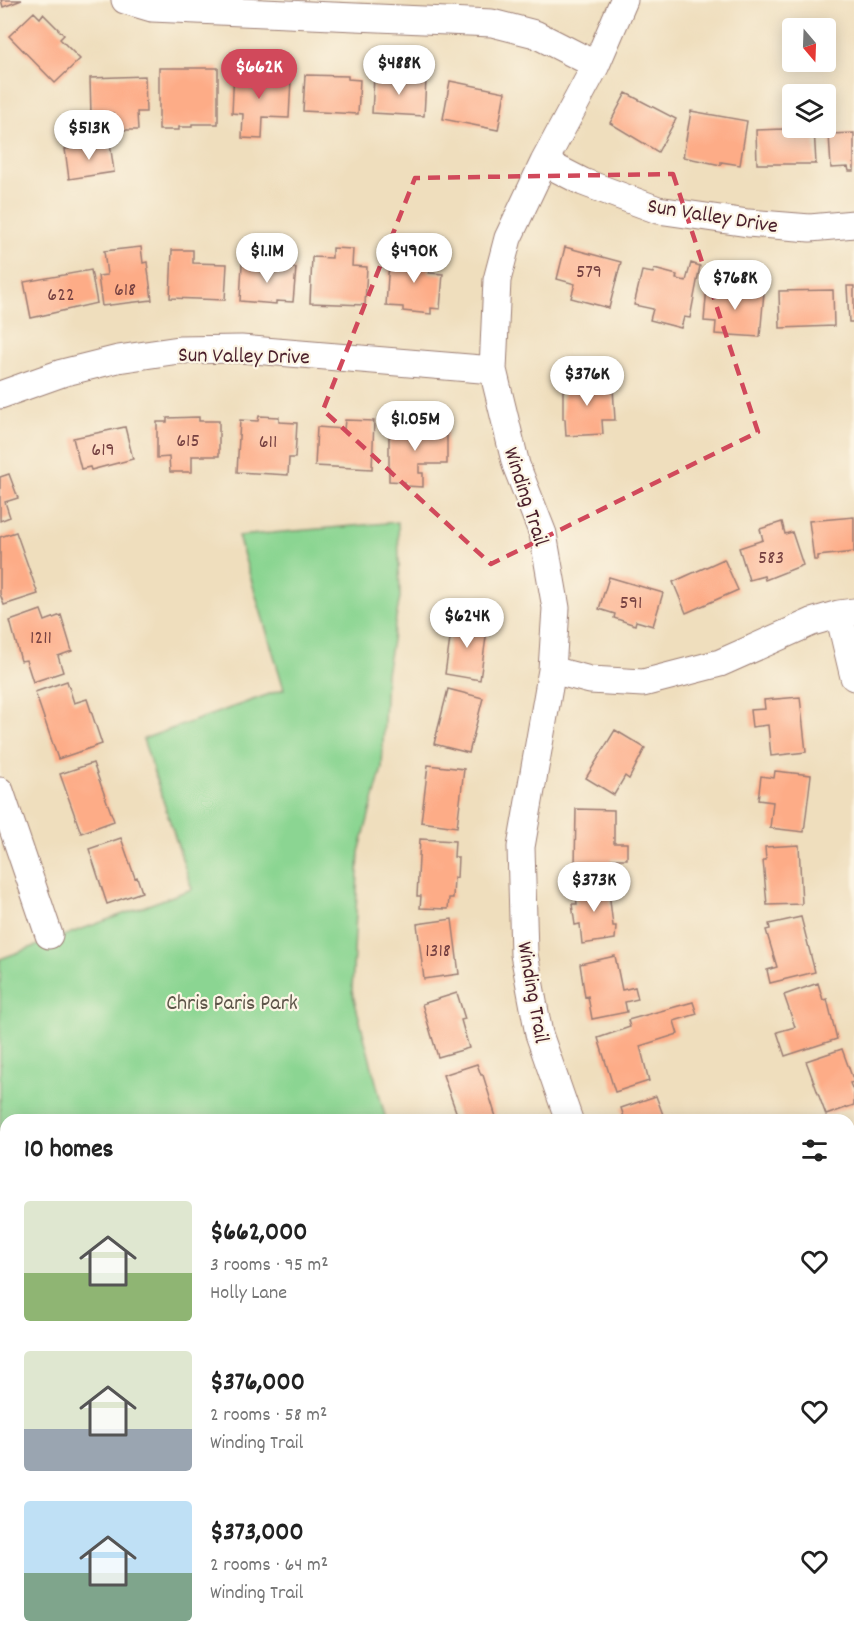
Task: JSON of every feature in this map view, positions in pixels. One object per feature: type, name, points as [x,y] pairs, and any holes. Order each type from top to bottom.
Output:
[{"type":"street","points":[[125,0],[152,8],[492,22],[535,34],[596,65]]},
{"type":"street","name":"Winding Trail","points":[[567,1114],[539,1034],[524,954],[521,847],[552,670],[556,608],[543,534],[516,465],[493,370],[497,280],[508,238],[544,162],[596,65],[624,0]]},
{"type":"street","name":"Sun Valley Drive","points":[[544,162],[583,182],[658,210],[748,223],[810,228],[854,224]]},
{"type":"street","name":"Sun Valley Drive","points":[[0,395],[62,373],[118,358],[179,350],[241,349],[493,370]]},
{"type":"street","points":[[552,670],[590,680],[643,684],[720,663],[812,622],[847,613],[854,676]]},
{"type":"street","points":[[0,791],[49,935]]},
{"type":"highlighted area","points":[[673,174],[758,432],[491,564],[323,410],[415,178]]},
{"type":"green space","name":"Chris Paris Park","points":[[398,522],[400,597],[386,673],[382,768],[359,852],[352,991],[384,1114],[0,1114],[0,959],[192,889],[143,739],[284,689],[238,536]]},
{"type":"building","points":[[1,0],[22,0],[3,7]]},
{"type":"building","points":[[34,12],[40,18],[43,14],[64,35],[60,39],[80,59],[55,83],[9,36]]},
{"type":"building","points":[[159,68],[218,68],[218,124],[192,124],[192,127],[179,127],[179,130],[159,130]]},
{"type":"building","points":[[234,69],[263,70],[263,78],[291,79],[289,118],[263,117],[262,139],[242,138],[243,114],[232,113]]},
{"type":"building","points":[[305,75],[348,76],[348,79],[360,80],[358,114],[303,111]]},
{"type":"building","points":[[145,76],[146,112],[137,112],[138,130],[113,130],[113,113],[91,114],[90,78]]},
{"type":"building","points":[[374,77],[426,80],[424,116],[372,113]]},
{"type":"building","points":[[450,81],[505,92],[498,130],[443,119]]},
{"type":"building","points":[[626,93],[676,119],[658,152],[610,123]]},
{"type":"building","points":[[691,111],[747,121],[740,165],[721,162],[721,165],[683,157]]},
{"type":"building","points":[[782,129],[782,138],[815,138],[816,164],[757,164],[756,130]]},
{"type":"building","points":[[854,133],[854,171],[849,171],[848,167],[831,168],[829,138],[836,138],[836,134]]},
{"type":"building","points":[[110,143],[114,172],[69,179],[65,149]]},
{"type":"building","points":[[141,247],[143,263],[147,262],[152,300],[102,306],[98,276],[107,275],[104,251]]},
{"type":"building","points":[[565,247],[621,262],[609,308],[571,298],[575,284],[557,279]]},
{"type":"building","points":[[332,248],[353,249],[352,266],[367,267],[365,305],[310,303],[312,257],[332,258]]},
{"type":"building","points":[[172,250],[193,250],[193,263],[227,264],[225,300],[170,298]]},
{"type":"building","points":[[397,251],[430,254],[429,273],[443,274],[440,309],[431,308],[431,314],[403,311],[403,307],[386,306],[389,261],[396,261]]},
{"type":"building","points":[[691,263],[700,266],[690,318],[684,317],[681,328],[650,320],[653,309],[634,305],[642,271],[653,273],[654,269],[677,275],[676,279],[686,281]]},
{"type":"building","points":[[242,264],[296,268],[293,302],[276,301],[276,304],[240,301]]},
{"type":"building","points":[[91,270],[97,303],[31,318],[24,282]]},
{"type":"building","points":[[707,286],[764,292],[760,337],[715,334],[716,322],[704,321]]},
{"type":"building","points":[[847,286],[854,286],[854,322],[849,322]]},
{"type":"building","points":[[833,290],[834,326],[780,328],[779,291]]},
{"type":"building","points":[[600,379],[600,388],[613,388],[615,420],[602,420],[603,434],[566,436],[565,419],[563,419],[563,381]]},
{"type":"building","points":[[259,416],[279,417],[279,422],[297,423],[295,458],[289,458],[288,475],[237,472],[240,420],[258,421]]},
{"type":"building","points":[[199,417],[199,421],[219,421],[219,456],[192,456],[192,472],[170,472],[169,457],[157,458],[157,422],[167,422],[167,418]]},
{"type":"building","points":[[345,420],[374,421],[372,469],[315,466],[317,427],[344,429]]},
{"type":"building","points":[[389,425],[432,425],[432,428],[447,430],[447,464],[419,464],[419,473],[423,473],[423,487],[405,486],[405,482],[389,481]]},
{"type":"building","points":[[125,427],[133,459],[91,470],[90,467],[81,469],[73,438]]},
{"type":"building","points":[[9,474],[18,498],[5,502],[10,517],[0,521],[0,477]]},
{"type":"building","points":[[854,517],[854,552],[818,556],[818,560],[814,560],[809,521]]},
{"type":"building","points":[[782,522],[785,534],[792,532],[803,565],[765,580],[764,576],[749,580],[739,548],[763,540],[760,529]]},
{"type":"building","points":[[16,532],[38,594],[4,605],[0,594],[0,537]]},
{"type":"building","points":[[724,559],[738,590],[686,613],[673,582]]},
{"type":"building","points":[[609,577],[663,593],[653,626],[636,621],[635,625],[614,618],[615,614],[599,609]]},
{"type":"building","points":[[41,610],[45,621],[61,615],[72,651],[58,656],[63,672],[33,682],[26,660],[21,661],[10,621]]},
{"type":"building","points":[[453,618],[488,623],[480,680],[445,674]]},
{"type":"building","points":[[67,681],[74,703],[87,699],[102,744],[58,759],[35,692]]},
{"type":"building","points":[[448,689],[483,698],[469,753],[434,744]]},
{"type":"building","points":[[800,697],[806,752],[771,756],[768,725],[752,727],[750,710],[765,709],[764,700]]},
{"type":"building","points":[[615,730],[645,748],[629,779],[625,776],[614,795],[586,778]]},
{"type":"building","points":[[93,763],[114,821],[81,833],[60,774]]},
{"type":"building","points":[[428,765],[464,769],[457,827],[421,822]]},
{"type":"building","points":[[775,771],[811,775],[804,832],[770,828],[773,802],[758,800],[761,776],[774,778]]},
{"type":"building","points":[[576,809],[614,810],[614,843],[627,843],[627,859],[611,859],[611,868],[575,867]]},
{"type":"building","points":[[121,838],[142,892],[107,904],[89,849]]},
{"type":"building","points":[[420,839],[455,841],[454,857],[458,857],[457,878],[454,877],[453,898],[449,898],[448,909],[420,908],[421,896],[417,896]]},
{"type":"building","points":[[799,845],[802,904],[767,905],[763,860],[766,860],[765,847]]},
{"type":"building","points":[[608,883],[613,926],[616,926],[615,939],[582,944],[580,924],[575,925],[572,904],[577,904],[575,887]]},
{"type":"building","points":[[801,917],[815,972],[770,983],[767,970],[777,967],[766,930],[770,929],[769,924]]},
{"type":"building","points":[[452,919],[459,974],[424,979],[417,924]]},
{"type":"building","points":[[615,956],[622,990],[635,987],[638,999],[625,1002],[627,1012],[592,1019],[588,996],[585,997],[580,964]]},
{"type":"building","points":[[818,983],[823,1000],[827,999],[837,1039],[785,1056],[777,1032],[795,1027],[784,995]]},
{"type":"building","points":[[457,993],[465,1019],[461,1020],[469,1048],[438,1057],[422,1004]]},
{"type":"building","points":[[693,1002],[697,1014],[674,1021],[678,1034],[640,1046],[649,1081],[615,1092],[598,1038],[630,1027],[628,1020]]},
{"type":"building","points":[[842,1049],[854,1082],[850,1083],[854,1093],[854,1105],[826,1114],[806,1061]]},
{"type":"building","points":[[477,1064],[483,1075],[495,1114],[457,1114],[443,1075]]},
{"type":"building","points":[[656,1096],[663,1114],[623,1114],[621,1108]]}]
